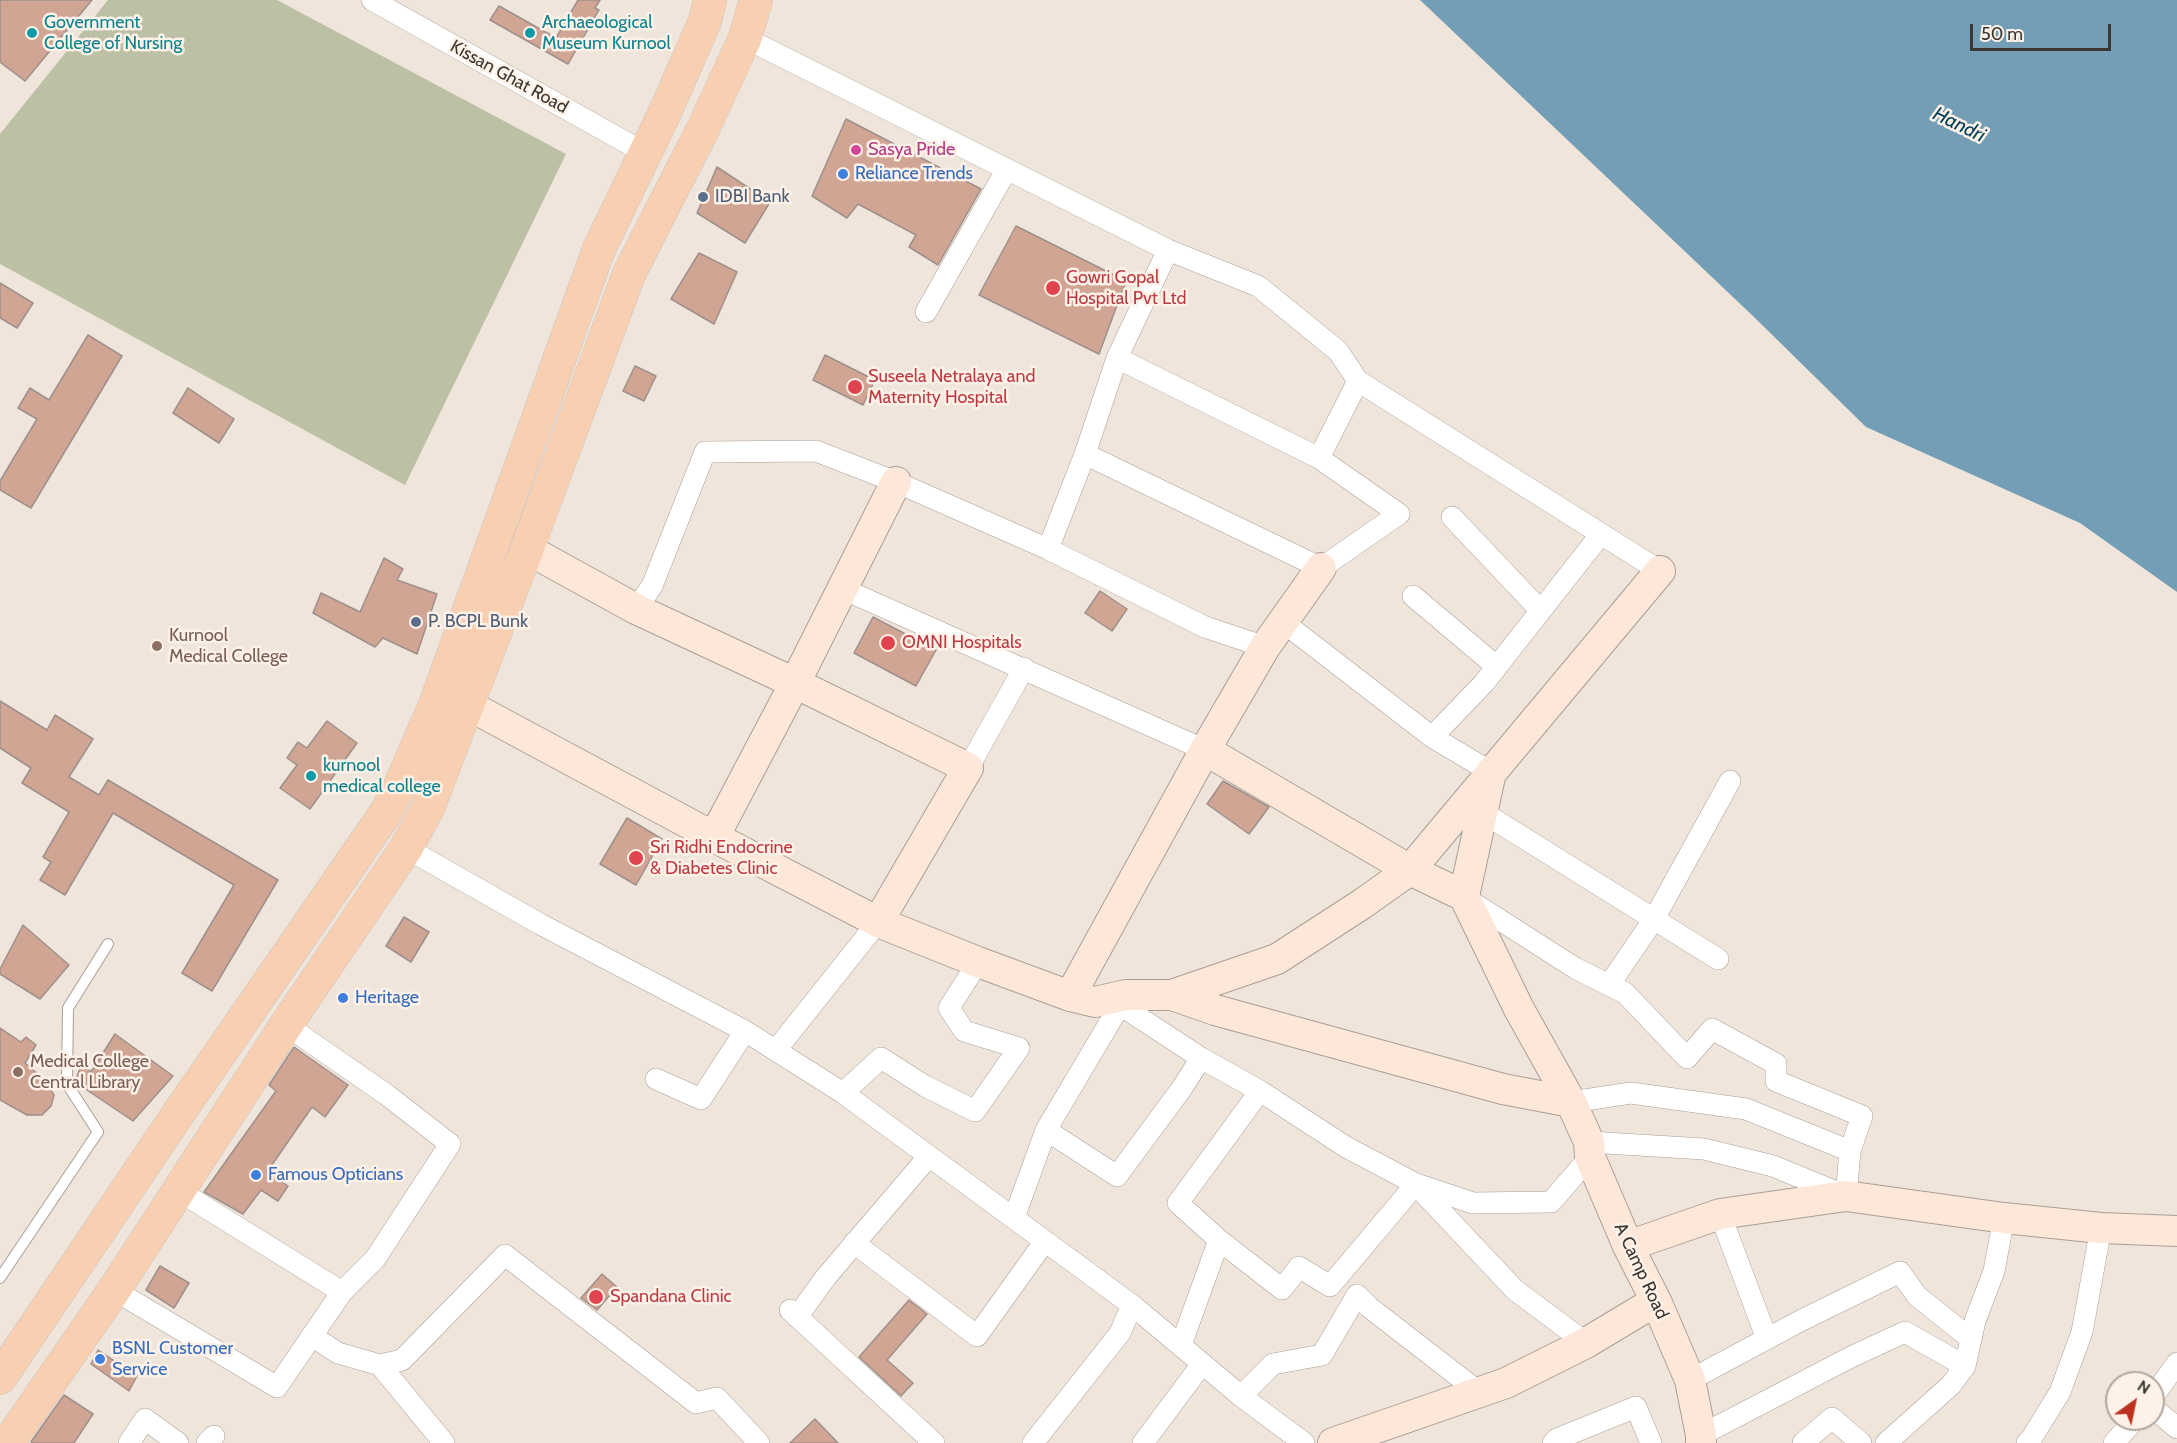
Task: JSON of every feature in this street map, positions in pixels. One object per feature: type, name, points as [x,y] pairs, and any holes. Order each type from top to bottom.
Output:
[{"type":"main road","points":[[8,1443],[114,1290],[286,1025],[406,848],[428,808],[454,699],[598,249],[666,110],[705,21],[710,0]]},
{"type":"main road","points":[[0,1378],[385,814],[454,699],[527,549],[629,274],[703,129],[745,38],[756,0]]},
{"type":"main road","points":[[666,110],[703,129]]},
{"type":"street","name":"Kissan Ghat Road","points":[[372,0],[645,153]]},
{"type":"street","points":[[454,699],[878,922],[1070,996],[1095,1002],[1123,1000],[1172,994],[1277,959],[1410,870],[1660,571],[1358,381],[1338,351],[1258,286],[1168,250],[745,38]]},
{"type":"street","points":[[926,312],[1007,169]]},
{"type":"street","points":[[1048,549],[1085,454],[1117,358],[1168,250]]},
{"type":"street","points":[[1070,996],[1205,750],[1265,647],[1321,568],[1399,514],[1319,458],[1117,358]]},
{"type":"street","points":[[1319,458],[1358,381]]},
{"type":"street","points":[[636,609],[652,586],[705,452],[816,451],[896,482],[1048,549],[1205,627],[1265,647]]},
{"type":"street","points":[[1085,454],[1321,568]]},
{"type":"street","points":[[714,837],[896,482]]},
{"type":"street","points":[[1452,517],[1541,610]]},
{"type":"street","points":[[1432,737],[1484,683],[1601,534]]},
{"type":"street","points":[[527,549],[636,609],[795,682],[968,768]]},
{"type":"street","points":[[843,589],[1205,750],[1410,870],[1464,896],[1575,968],[1625,993],[1687,1058],[1712,1029],[1776,1064],[1776,1081],[1862,1116],[1850,1151],[1846,1196]]},
{"type":"street","points":[[1413,596],[1496,666]]},
{"type":"street","points":[[1283,622],[1432,737],[1491,771]]},
{"type":"street","points":[[776,1050],[878,922],[1024,668]]},
{"type":"street","points":[[1464,896],[1491,771]]},
{"type":"street","points":[[1609,985],[1654,919],[1730,781]]},
{"type":"street","points":[[1482,812],[1718,959]]},
{"type":"street","points":[[406,848],[540,924],[744,1031],[843,1093],[1132,1305],[1241,1396],[1304,1443]]},
{"type":"street","name":"A Camp Road","points":[[1464,896],[1520,1009],[1571,1102],[1628,1246],[1656,1301],[1690,1380],[1701,1439]]},
{"type":"street","points":[[843,1093],[880,1058],[925,1086],[975,1111],[1019,1048],[964,1030],[949,1008],[978,962]]},
{"type":"street","points":[[1172,994],[1215,1010],[1503,1089],[1571,1102],[1631,1093],[1746,1109],[1850,1151]]},
{"type":"street","points":[[1123,1000],[1201,1058],[1260,1091],[1346,1147],[1416,1184],[1473,1203],[1551,1202],[1590,1149],[1704,1149],[1773,1166],[1846,1196],[2004,1218],[2177,1231]]},
{"type":"street","points":[[1014,1218],[1046,1130],[1123,1000]]},
{"type":"street","points":[[114,1290],[277,1387],[342,1292],[375,1259],[450,1144],[387,1095],[286,1025]]},
{"type":"street","points":[[656,1079],[701,1099],[744,1031]]},
{"type":"street","points":[[1046,1130],[1117,1176],[1182,1088],[1201,1058]]},
{"type":"street","points":[[1260,1091],[1178,1203],[1219,1240],[1282,1289],[1299,1267],[1330,1286],[1416,1184]]},
{"type":"street","points":[[929,1156],[793,1313],[934,1443]]},
{"type":"street","points":[[1416,1184],[1515,1290],[1586,1343]]},
{"type":"street","points":[[179,1191],[342,1292]]},
{"type":"street","points":[[1628,1246],[1720,1214],[1846,1196]]},
{"type":"street","points":[[1720,1214],[1767,1339]]},
{"type":"street","points":[[1886,1443],[1951,1385],[1965,1366],[1975,1321],[1994,1271],[2004,1218]]},
{"type":"street","points":[[2026,1443],[2031,1439],[2060,1392],[2082,1332],[2101,1227]]},
{"type":"street","points":[[1180,1346],[1219,1240]]},
{"type":"street","points":[[854,1244],[977,1336],[1045,1241]]},
{"type":"street","points":[[312,1336],[338,1353],[380,1365],[402,1360],[504,1255],[696,1403],[717,1398],[759,1443]]},
{"type":"street","points":[[1690,1380],[1900,1272],[1917,1296],[1971,1339]]},
{"type":"street","points":[[1241,1396],[1273,1364],[1322,1354],[1357,1295],[1369,1307],[1480,1393]]},
{"type":"street","points":[[1332,1443],[1506,1383],[1586,1343],[1656,1301]]},
{"type":"street","points":[[1033,1443],[1120,1333],[1132,1305]]},
{"type":"street","points":[[1701,1439],[1853,1356],[1905,1332],[1965,1366]]},
{"type":"street","points":[[2165,1380],[2177,1363]]},
{"type":"street","points":[[1143,1443],[1202,1364]]},
{"type":"street","points":[[380,1365],[444,1443]]},
{"type":"street","points":[[1553,1443],[1557,1438],[1636,1407],[1651,1443]]},
{"type":"street","points":[[1803,1443],[1832,1418],[1861,1443]]},
{"type":"street","points":[[2165,1418],[2177,1428]]},
{"type":"street","points":[[129,1443],[144,1419],[178,1443]]},
{"type":"street","points":[[2114,1443],[2124,1431]]},
{"type":"lane","points":[[0,1278],[98,1132],[67,1084],[68,1008],[108,944]]},
{"type":"green space","points":[[108,0],[277,0],[566,154],[405,485],[0,264],[0,134]]},
{"type":"water","name":"Handri","points":[[1420,0],[2177,0],[2177,592],[2080,523],[1866,427],[1754,317]]},
{"type":"building","name":"Government College of Nursing","points":[[0,0],[92,0],[25,81],[0,62]]},
{"type":"building","name":"Archaeological Museum Kurnool","points":[[578,0],[600,0],[595,8],[599,10],[568,64],[490,20],[499,6],[556,38]]},
{"type":"building","points":[[846,119],[981,189],[938,265],[909,247],[916,235],[858,204],[847,218],[812,196]]},
{"type":"building","points":[[717,167],[770,202],[745,243],[697,213]]},
{"type":"building","name":"Gowri Gopal Hospital Pvt Ltd","points":[[1016,226],[1126,281],[1099,354],[979,295]]},
{"type":"building","points":[[699,253],[737,272],[714,324],[671,299]]},
{"type":"building","points":[[0,283],[33,303],[17,328],[0,318]]},
{"type":"building","points":[[88,335],[122,356],[31,508],[0,490],[0,481],[37,419],[18,408],[30,388],[49,400]]},
{"type":"building","points":[[825,355],[875,380],[863,405],[813,380]]},
{"type":"building","points":[[635,366],[656,376],[644,401],[623,391]]},
{"type":"building","points":[[188,388],[234,419],[219,443],[173,413]]},
{"type":"building","points":[[384,558],[403,569],[397,580],[437,594],[417,654],[383,638],[375,647],[313,613],[321,593],[360,612]]},
{"type":"building","points":[[1100,591],[1127,609],[1112,631],[1085,613]]},
{"type":"building","points":[[873,617],[936,650],[916,686],[854,653]]},
{"type":"building","points":[[0,701],[47,730],[55,715],[93,739],[69,777],[99,795],[108,780],[278,880],[212,991],[182,973],[234,885],[113,813],[65,895],[40,880],[51,862],[43,857],[69,812],[22,783],[31,768],[0,748]]},
{"type":"building","name":"kurnool medical college","points":[[327,721],[357,743],[310,809],[280,788],[297,765],[287,758],[298,742],[307,748]]},
{"type":"building","points":[[1223,781],[1269,807],[1249,834],[1207,804]]},
{"type":"building","points":[[627,818],[662,839],[636,885],[600,864]]},
{"type":"building","points":[[404,917],[429,932],[411,962],[386,946]]},
{"type":"building","points":[[23,925],[69,965],[40,999],[0,974],[0,969]]},
{"type":"building","name":"Medical College Central Library","points":[[0,1028],[21,1042],[26,1037],[36,1045],[25,1063],[46,1081],[54,1095],[51,1106],[42,1115],[27,1115],[0,1100]]},
{"type":"building","points":[[115,1034],[173,1076],[133,1121],[75,1082],[82,1063],[91,1072]]},
{"type":"building","points":[[294,1047],[348,1085],[325,1117],[312,1107],[267,1172],[288,1186],[278,1201],[261,1190],[243,1214],[204,1192],[276,1091],[269,1085]]},
{"type":"building","points":[[160,1266],[189,1283],[174,1308],[146,1290]]},
{"type":"building","points":[[602,1274],[617,1287],[597,1310],[581,1298]]},
{"type":"building","points":[[909,1300],[927,1314],[887,1360],[913,1383],[901,1396],[859,1357]]},
{"type":"building","points":[[98,1350],[137,1376],[129,1391],[91,1364]]},
{"type":"building","points":[[64,1395],[93,1414],[74,1443],[31,1442]]},
{"type":"building","points":[[815,1419],[838,1443],[790,1443]]},
{"type":"place","name":"Government College of Nursing","points":[[32,33]]},
{"type":"place","name":"Archaeological Museum Kurnool","points":[[530,33]]},
{"type":"place","name":"Sasya Pride","points":[[856,150]]},
{"type":"place","name":"Reliance Trends","points":[[843,174]]},
{"type":"place","name":"IDBI Bank","points":[[703,197]]},
{"type":"place","name":"Gowri Gopal Hospital Pvt Ltd","points":[[1053,288]]},
{"type":"place","name":"Suseela Netralaya and Maternity Hospital","points":[[855,387]]},
{"type":"place","name":"P. BCPL Bunk","points":[[416,622]]},
{"type":"place","name":"OMNI Hospitals","points":[[888,643]]},
{"type":"place","name":"Kurnool Medical College","points":[[157,646]]},
{"type":"place","name":"kurnool medical college","points":[[311,776]]},
{"type":"place","name":"Sri Ridhi Endocrine & Diabetes Clinic","points":[[636,858]]},
{"type":"place","name":"Heritage","points":[[343,998]]},
{"type":"place","name":"Medical College Central Library","points":[[18,1072]]},
{"type":"place","name":"Famous Opticians","points":[[256,1175]]},
{"type":"place","name":"Spandana Clinic","points":[[596,1297]]},
{"type":"place","name":"BSNL Customer Service","points":[[100,1359]]}]
